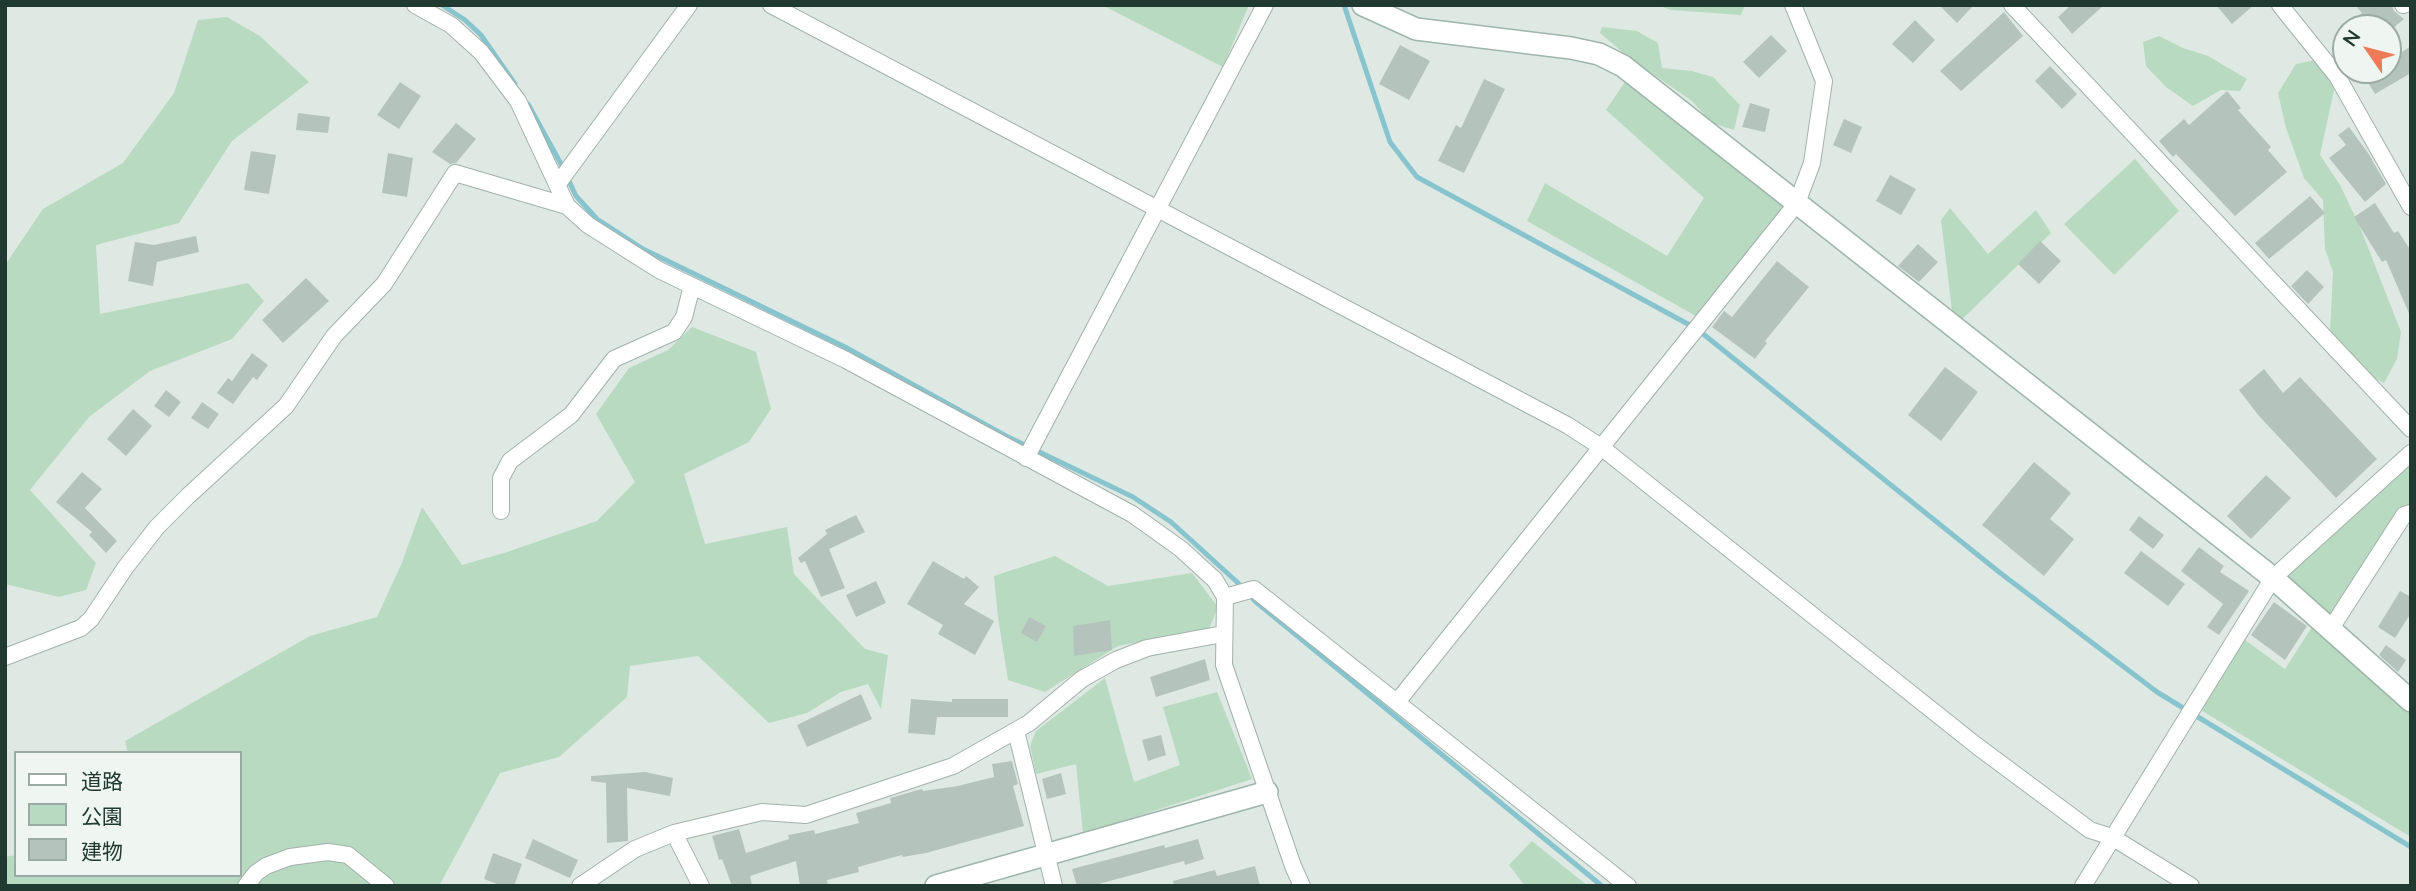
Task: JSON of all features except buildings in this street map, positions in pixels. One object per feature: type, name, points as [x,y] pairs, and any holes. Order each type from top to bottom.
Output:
[{"type":"street","points":[[415,5],[451,25],[481,52],[518,101],[567,206],[618,247],[846,360],[1132,514],[1181,549],[1207,572],[1225,597],[1224,665],[1302,886]]},
{"type":"street","points":[[557,185],[689,5]]},
{"type":"street","points":[[771,5],[1567,425],[1601,447],[1977,746],[2090,830],[2112,837],[2190,886]]},
{"type":"street","points":[[1026,458],[1265,5]]},
{"type":"street","points":[[1363,5],[1416,29],[1571,48],[1599,54],[1623,66],[2273,578],[2411,701]]},
{"type":"street","points":[[1397,702],[1797,203],[1812,163],[1824,81],[1793,5]]},
{"type":"street","points":[[2012,5],[2411,429]]},
{"type":"street","points":[[2280,5],[2337,76],[2411,206]]},
{"type":"street","points":[[5,657],[81,628],[91,619],[125,568],[157,527],[286,405],[334,336],[384,284],[455,173],[567,206]]},
{"type":"street","points":[[501,511],[501,478],[510,461],[571,415],[614,359],[674,332],[684,317],[692,286]]},
{"type":"street","points":[[2083,886],[2273,578],[2411,453]]},
{"type":"street","points":[[2330,630],[2404,515],[2411,513]]},
{"type":"street","points":[[1225,597],[1254,589],[1628,886]]},
{"type":"street","points":[[580,886],[635,849],[674,833],[762,812],[806,815],[953,766],[1016,731],[1054,705],[1082,679],[1116,660],[1147,648],[1223,634]]},
{"type":"street","points":[[1016,731],[1054,886]]},
{"type":"street","points":[[936,886],[1267,792]]},
{"type":"street","points":[[674,833],[701,886]]},
{"type":"street","points":[[246,886],[256,873],[266,866],[290,857],[328,852],[348,855],[386,886]]},
{"type":"green space","points":[[1102,5],[1249,5],[1223,67]]},
{"type":"green space","points":[[1657,5],[1745,5],[1741,15],[1671,10]]},
{"type":"green space","points":[[227,17],[260,36],[309,82],[232,141],[179,223],[96,245],[100,314],[248,283],[264,301],[232,339],[150,371],[89,417],[30,490],[96,563],[86,590],[59,597],[5,584],[5,265],[43,209],[123,163],[174,93],[198,20]]},
{"type":"green space","points":[[1602,27],[1637,31],[1658,43],[1662,68],[1692,71],[1713,77],[1740,105],[1734,130],[1712,123],[1692,101],[1627,56],[1600,33]]},
{"type":"green space","points":[[2159,36],[2208,56],[2247,79],[2240,91],[2221,90],[2193,106],[2166,87],[2146,66],[2143,42]]},
{"type":"green space","points":[[2315,60],[2332,72],[2332,84],[2335,84],[2320,155],[2340,185],[2360,227],[2401,332],[2397,359],[2384,383],[2352,367],[2330,332],[2333,272],[2325,249],[2323,200],[2304,178],[2286,128],[2278,93],[2296,64]]},
{"type":"green space","points":[[1631,73],[1797,203],[1703,320],[1527,221],[1545,183],[1667,256],[1704,198],[1606,110]]},
{"type":"green space","points":[[2135,159],[2179,211],[2114,275],[2064,224]]},
{"type":"green space","points":[[1950,208],[1988,254],[2036,210],[2051,233],[1954,327],[1941,220]]},
{"type":"green space","points":[[692,327],[756,352],[771,409],[749,442],[684,474],[705,544],[787,527],[794,574],[865,649],[888,655],[881,709],[868,684],[841,692],[807,713],[769,723],[698,656],[630,666],[627,697],[559,757],[500,773],[439,886],[393,886],[367,876],[369,886],[5,886],[5,857],[14,855],[14,877],[242,877],[242,751],[128,751],[125,741],[310,636],[377,617],[401,565],[422,507],[462,565],[597,521],[635,482],[596,414],[629,368],[668,350]]},
{"type":"green space","points":[[2411,454],[2411,513],[2334,624],[2276,581]]},
{"type":"green space","points":[[1055,556],[1108,586],[1192,573],[1218,607],[1209,629],[1118,646],[1045,692],[1008,680],[994,576]]},
{"type":"green space","points":[[2317,619],[2411,700],[2411,837],[2194,706],[2238,635],[2285,669]]},
{"type":"green space","points":[[1105,678],[1134,782],[1180,765],[1163,707],[1217,692],[1252,779],[1083,834],[1076,764],[1036,774],[1030,746],[1036,731]]},
{"type":"green space","points":[[1532,841],[1588,886],[1525,886],[1509,865]]},
{"type":"waterway","points":[[442,5],[465,20],[481,35],[515,84]]},
{"type":"waterway","points":[[1344,5],[1390,142],[1417,177],[1697,329],[1999,572],[2157,692],[2411,847]]},
{"type":"waterway","points":[[528,104],[576,196],[597,219],[643,249],[845,347],[1006,436],[1133,497],[1171,522],[1256,602],[1602,886]]}]
